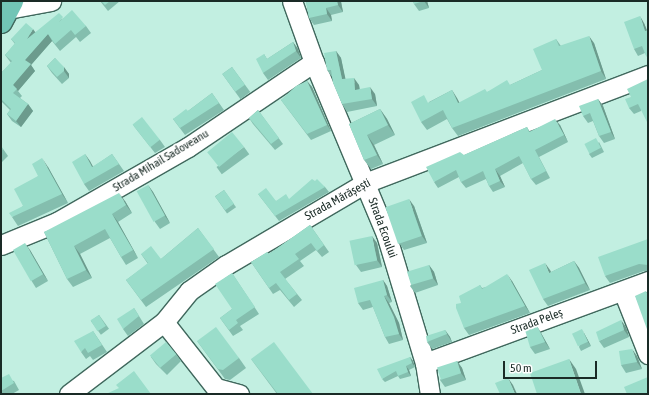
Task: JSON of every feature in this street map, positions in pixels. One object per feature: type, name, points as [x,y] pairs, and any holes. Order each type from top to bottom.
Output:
[{"type":"street","points":[[7,10],[51,1]]},
{"type":"street","name":"Strada Ecoului","points":[[297,2],[314,62],[386,234],[426,363],[430,394]]},
{"type":"street","name":"Strada Mihail Sadoveanu","points":[[1,245],[57,222],[188,147],[314,62]]},
{"type":"street","name":"Strada Mărășești","points":[[68,394],[164,322],[189,291],[226,265],[365,183],[648,75]]},
{"type":"street","name":"Strada Peleș","points":[[426,363],[648,281]]},
{"type":"street","points":[[623,291],[648,354]]},
{"type":"street","points":[[164,322],[216,388],[238,394]]},
{"type":"building","points":[[101,1],[110,1],[105,5]]},
{"type":"building","points":[[306,1],[337,1],[338,5],[326,8],[327,14],[309,18]]},
{"type":"building","points":[[413,1],[424,1],[414,4]]},
{"type":"building","points":[[72,10],[86,26],[75,35],[71,30],[55,44],[48,34],[25,60],[31,64],[13,85],[17,89],[13,93],[28,104],[16,121],[7,114],[11,109],[1,99],[1,73],[12,61],[5,55],[15,43],[11,39],[26,23],[33,29],[27,39],[59,13],[63,17],[59,22]]},
{"type":"building","points":[[640,16],[645,31],[648,30],[648,56],[646,56],[642,46],[634,49],[624,22]]},
{"type":"building","points":[[589,36],[601,71],[452,128],[443,110],[421,122],[411,102],[424,95],[428,103],[452,90],[458,103],[485,89],[487,92],[507,80],[510,85],[542,70],[533,49],[556,39],[559,46]]},
{"type":"building","points":[[293,42],[296,51],[263,73],[256,59],[264,54],[267,59]]},
{"type":"building","points":[[336,51],[342,79],[354,78],[355,90],[370,87],[372,99],[342,104],[333,83],[331,70],[327,70],[324,53]]},
{"type":"building","points":[[55,58],[64,67],[64,71],[57,77],[47,66]]},
{"type":"building","points":[[232,67],[245,85],[235,92],[222,74]]},
{"type":"building","points":[[648,79],[648,124],[638,104],[629,108],[625,99],[631,97],[627,89]]},
{"type":"building","points":[[307,81],[327,125],[307,134],[281,100],[296,86]]},
{"type":"building","points":[[212,93],[219,103],[180,128],[173,119],[186,109],[188,111]]},
{"type":"building","points":[[598,99],[611,132],[599,136],[590,113],[583,116],[579,106]]},
{"type":"building","points":[[380,109],[388,125],[367,135],[377,155],[364,160],[349,124]]},
{"type":"building","points":[[258,110],[279,138],[271,144],[249,118]]},
{"type":"building","points":[[142,117],[160,140],[150,147],[133,124]]},
{"type":"building","points":[[555,119],[564,135],[535,150],[546,171],[531,179],[519,156],[495,169],[500,181],[489,186],[483,171],[461,182],[456,170],[434,182],[426,167],[460,152],[464,155],[527,127],[529,132]]},
{"type":"building","points":[[232,132],[244,147],[219,167],[207,152]]},
{"type":"building","points":[[596,138],[601,148],[589,154],[584,144]]},
{"type":"building","points":[[85,154],[92,167],[112,154],[119,164],[84,184],[72,162]]},
{"type":"building","points":[[42,158],[62,194],[12,217],[9,213],[23,206],[14,189],[38,176],[32,164]]},
{"type":"building","points":[[312,179],[315,181],[317,179],[325,187],[275,216],[258,194],[266,188],[276,201],[286,194],[289,199]]},
{"type":"building","points":[[148,185],[165,216],[154,222],[137,191]]},
{"type":"building","points":[[224,190],[234,204],[225,210],[215,196]]},
{"type":"building","points":[[119,193],[126,205],[112,214],[133,250],[121,257],[105,229],[74,246],[86,270],[67,279],[44,232]]},
{"type":"building","points":[[409,199],[422,236],[398,244],[385,207]]},
{"type":"building","points":[[310,225],[324,245],[317,251],[311,243],[295,254],[299,259],[280,272],[297,294],[289,300],[276,283],[269,288],[251,262],[267,252],[269,254]]},
{"type":"building","points":[[198,228],[214,249],[141,300],[126,280],[148,263],[141,254],[151,246],[161,259]]},
{"type":"building","points":[[372,236],[377,260],[355,265],[350,241]]},
{"type":"building","points":[[648,239],[648,265],[639,264],[605,276],[598,257]]},
{"type":"building","points":[[25,243],[43,274],[31,281],[13,250]]},
{"type":"building","points":[[574,261],[585,283],[543,299],[529,270],[545,263],[549,273]]},
{"type":"building","points":[[429,265],[433,278],[411,285],[407,272]]},
{"type":"building","points":[[232,273],[255,307],[236,320],[238,323],[229,330],[220,318],[232,309],[215,284]]},
{"type":"building","points":[[507,274],[525,306],[464,328],[456,308],[456,304],[461,303],[459,296],[480,285],[482,289]]},
{"type":"building","points":[[383,280],[387,295],[384,296],[394,317],[399,334],[385,337],[370,300],[358,303],[354,288]]},
{"type":"building","points":[[646,291],[648,295],[648,332],[635,296]]},
{"type":"building","points":[[134,308],[139,316],[123,329],[117,319]]},
{"type":"building","points":[[99,315],[106,326],[97,331],[91,320]]},
{"type":"building","points":[[621,320],[624,330],[599,341],[596,332]]},
{"type":"building","points":[[537,326],[545,342],[530,347],[525,330]]},
{"type":"building","points":[[216,327],[239,358],[223,370],[218,369],[197,341]]},
{"type":"building","points":[[582,329],[588,342],[578,346],[572,334]]},
{"type":"building","points":[[445,330],[447,334],[427,342],[426,336]]},
{"type":"building","points":[[93,331],[102,345],[88,353],[85,348],[81,352],[74,341]]},
{"type":"building","points":[[166,342],[176,354],[160,368],[150,355]]},
{"type":"building","points":[[274,342],[313,394],[278,394],[251,359]]},
{"type":"building","points":[[632,349],[637,362],[621,365],[619,351]]},
{"type":"building","points":[[410,357],[412,363],[406,366],[408,372],[398,376],[396,371],[382,379],[377,369]]},
{"type":"building","points":[[569,359],[581,394],[537,394],[530,373]]},
{"type":"building","points":[[457,361],[461,373],[441,380],[437,367]]},
{"type":"building","points":[[134,371],[151,394],[106,394],[119,388],[116,385]]},
{"type":"building","points":[[9,374],[14,383],[1,391],[1,378]]},
{"type":"building","points":[[648,377],[648,394],[627,394],[624,387]]},
{"type":"building","points":[[508,378],[515,394],[500,394],[495,383]]}]
